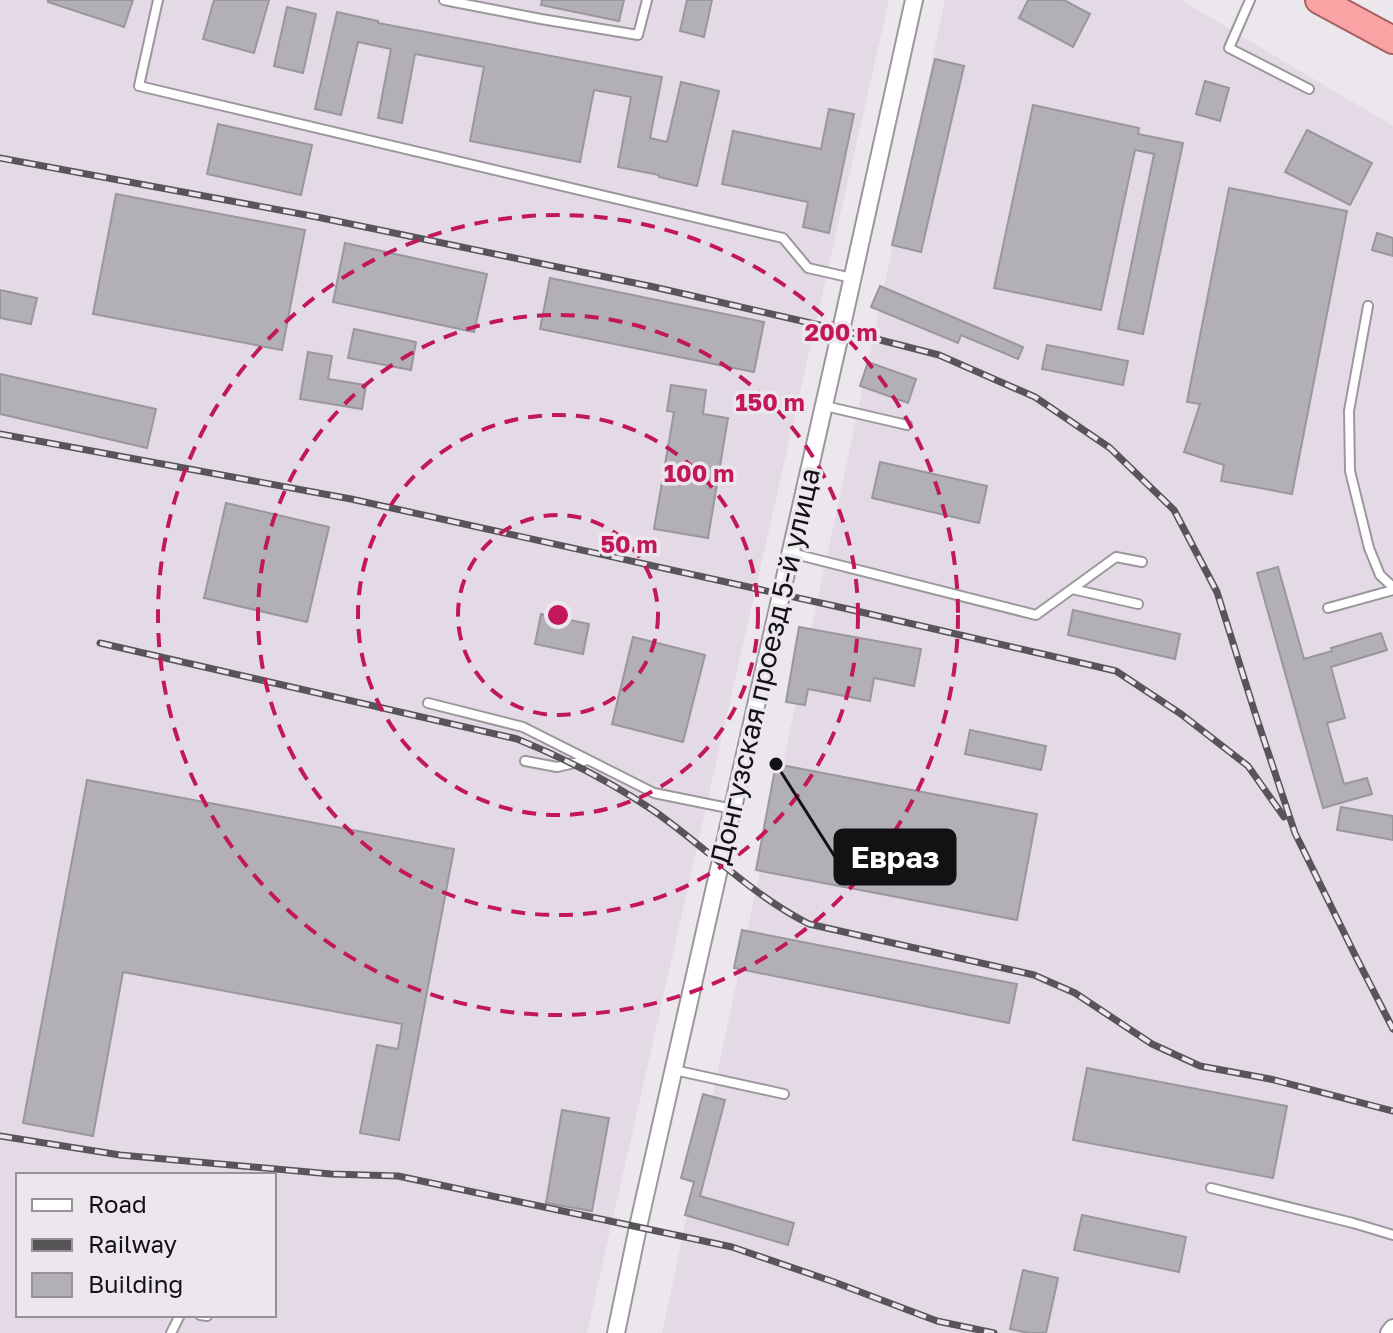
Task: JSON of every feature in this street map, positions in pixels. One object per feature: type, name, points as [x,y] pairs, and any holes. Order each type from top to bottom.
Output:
[{"type":"highway","points":[[1319,0],[1393,40]]},
{"type":"street","name":"Донгузская проезд 5-й улица","points":[[616,1333],[914,0]]},
{"type":"street","points":[[1389,1333],[1393,1328]]},
{"type":"lane","points":[[158,0],[139,86],[783,238],[808,268],[852,278]]},
{"type":"lane","points":[[444,0],[638,35],[647,0]]},
{"type":"lane","points":[[1250,0],[1229,48],[1309,89]]},
{"type":"lane","points":[[1328,608],[1393,588],[1380,575],[1369,548],[1350,471],[1349,411],[1368,306]]},
{"type":"lane","points":[[824,406],[907,425]]},
{"type":"lane","points":[[790,553],[1036,615],[1116,557],[1142,562]]},
{"type":"lane","points":[[1072,589],[1138,604]]},
{"type":"lane","points":[[428,703],[523,727],[654,793],[733,809]]},
{"type":"lane","points":[[525,761],[557,767],[589,760]]},
{"type":"lane","points":[[673,1070],[784,1094]]},
{"type":"lane","points":[[1211,1188],[1393,1235]]},
{"type":"shaded area","points":[[0,0],[889,0],[587,1333],[0,1333]]},
{"type":"shaded area","points":[[945,0],[1181,0],[1393,126],[1393,1333],[662,1333]]},
{"type":"building","points":[[48,0],[133,0],[124,27]]},
{"type":"building","points":[[214,0],[269,0],[254,53],[203,39]]},
{"type":"building","points":[[542,0],[624,0],[619,21],[541,5]]},
{"type":"building","points":[[687,0],[712,0],[704,37],[680,31]]},
{"type":"building","points":[[1028,0],[1064,0],[1090,14],[1073,47],[1019,18]]},
{"type":"building","points":[[287,7],[316,14],[303,73],[274,66]]},
{"type":"building","points":[[337,12],[378,23],[662,77],[650,138],[667,142],[681,82],[719,91],[697,186],[618,167],[631,97],[594,90],[580,162],[470,141],[484,67],[415,54],[402,123],[378,118],[391,49],[358,42],[341,115],[315,109]]},
{"type":"building","points":[[935,59],[964,66],[921,252],[892,245]]},
{"type":"building","points":[[1205,81],[1229,88],[1220,121],[1196,114]]},
{"type":"building","points":[[1033,105],[1139,128],[1138,134],[1183,143],[1143,334],[1118,329],[1154,154],[1135,150],[1101,310],[994,288]]},
{"type":"building","points":[[829,109],[854,114],[829,233],[803,227],[808,202],[722,184],[733,131],[821,149]]},
{"type":"building","points":[[218,124],[312,145],[301,195],[207,174]]},
{"type":"building","points":[[1307,130],[1372,163],[1350,205],[1285,172]]},
{"type":"building","points":[[1229,188],[1347,211],[1292,494],[1221,481],[1224,465],[1184,452],[1200,404],[1187,402]]},
{"type":"building","points":[[116,194],[305,230],[282,350],[93,314]]},
{"type":"building","points":[[1377,233],[1393,238],[1393,256],[1372,250]]},
{"type":"building","points":[[345,243],[487,274],[474,332],[333,302]]},
{"type":"building","points":[[550,278],[764,322],[754,372],[540,329]]},
{"type":"building","points":[[880,286],[1023,347],[1018,359],[961,335],[958,343],[871,307]]},
{"type":"building","points":[[0,290],[37,298],[31,324],[0,318]]},
{"type":"building","points":[[354,329],[416,342],[411,370],[348,358]]},
{"type":"building","points":[[1047,345],[1128,361],[1123,385],[1042,369]]},
{"type":"building","points":[[308,352],[332,356],[328,379],[366,385],[362,409],[300,399]]},
{"type":"building","points":[[868,362],[916,379],[908,403],[860,386]]},
{"type":"building","points":[[0,374],[156,409],[147,448],[0,414]]},
{"type":"building","points":[[671,385],[706,390],[703,414],[728,418],[708,538],[654,529],[674,412],[667,411]]},
{"type":"building","points":[[880,462],[987,486],[979,523],[872,498]]},
{"type":"building","points":[[226,503],[329,527],[307,622],[204,598]]},
{"type":"building","points":[[1278,567],[1304,659],[1381,633],[1387,650],[1331,667],[1345,718],[1327,723],[1344,784],[1367,778],[1372,794],[1323,808],[1257,573]]},
{"type":"building","points":[[1073,610],[1180,634],[1175,659],[1068,635]]},
{"type":"building","points":[[541,614],[589,624],[583,654],[535,644]]},
{"type":"building","points":[[799,627],[921,649],[914,686],[874,678],[870,701],[808,689],[805,705],[786,702]]},
{"type":"building","points":[[633,637],[705,655],[683,742],[612,724]]},
{"type":"building","points":[[970,730],[1046,746],[1041,770],[965,754]]},
{"type":"building","points":[[776,764],[1037,814],[1017,920],[756,870]]},
{"type":"building","points":[[87,780],[454,849],[399,1140],[360,1133],[377,1045],[398,1049],[402,1024],[123,972],[93,1136],[23,1123]]},
{"type":"building","points":[[1341,807],[1393,816],[1393,840],[1337,830]]},
{"type":"building","points":[[742,930],[1017,984],[1009,1023],[734,968]]},
{"type":"building","points":[[1087,1068],[1287,1106],[1273,1178],[1073,1140]]},
{"type":"building","points":[[703,1094],[725,1100],[700,1196],[794,1223],[788,1245],[685,1215],[694,1182],[681,1178]]},
{"type":"building","points":[[562,1110],[609,1118],[592,1211],[546,1203]]},
{"type":"building","points":[[1082,1215],[1186,1237],[1179,1272],[1074,1250]]},
{"type":"building","points":[[1023,1270],[1058,1278],[1046,1333],[1010,1329]]},
{"type":"railway","points":[[0,158],[317,217],[654,287],[841,330],[939,355],[1035,397],[1110,448],[1174,510],[1217,592],[1295,833],[1393,1029]]},
{"type":"railway","points":[[0,434],[351,499],[1116,671],[1181,714],[1248,766],[1284,817]]},
{"type":"railway","points":[[100,643],[517,739],[587,771],[638,800],[767,899],[809,924],[1034,975],[1075,993],[1152,1044],[1200,1066],[1270,1079],[1393,1111]]},
{"type":"railway","points":[[0,1136],[120,1155],[331,1174],[398,1176],[732,1247],[937,1321],[994,1333]]},
{"type":"place","name":"Евраз","points":[[776,764]]}]
